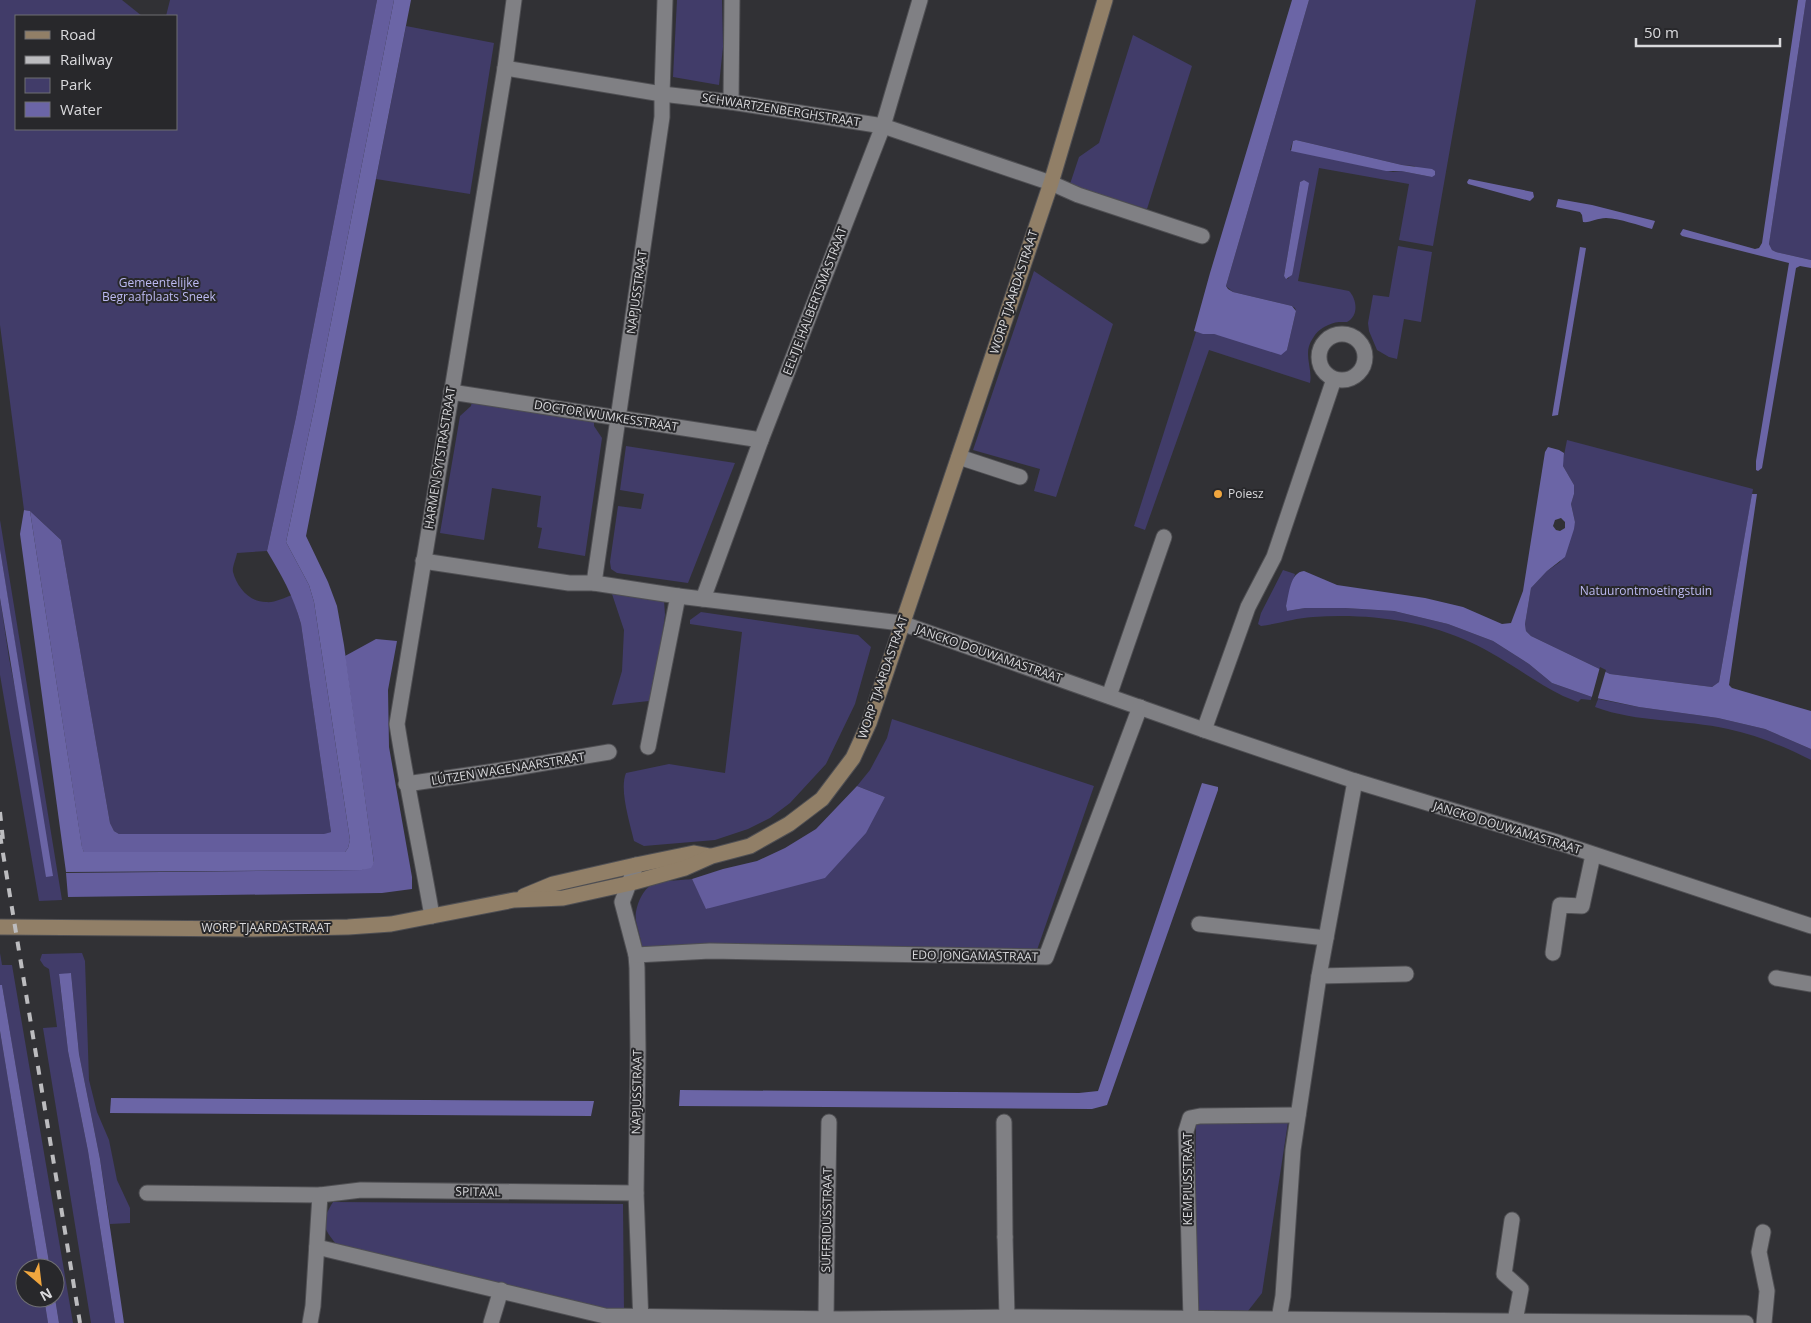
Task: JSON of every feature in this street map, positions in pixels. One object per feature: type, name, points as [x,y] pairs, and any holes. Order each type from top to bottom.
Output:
[{"type":"main road","name":"WORP TJAARDASTRAAT","points":[[0,927],[348,928],[392,924],[514,900],[563,898],[631,883],[684,868],[712,856],[750,846],[789,824],[822,799],[853,758],[869,723],[901,623],[959,458],[1051,183],[1105,0]]},
{"type":"main road","name":"WORP TJAARDASTRAAT","points":[[514,900],[553,884],[636,865],[694,853],[712,856]]},
{"type":"street","name":"HARMEN SYTSTRASTRAAT","points":[[432,916],[406,784],[397,724],[505,68],[514,0]]},
{"type":"street","name":"NAPJUSSTRAAT","points":[[594,583],[662,117],[665,0]]},
{"type":"street","points":[[731,102],[732,0]]},
{"type":"street","name":"EELTJE HALBERTSMASTRAAT","points":[[704,599],[761,440],[883,126],[920,0]]},
{"type":"street","name":"SCHWARTZENBERGHSTRAAT","points":[[505,68],[662,94],[731,102],[883,126],[1051,183]]},
{"type":"street","points":[[1051,183],[1078,195],[1202,236]]},
{"type":"street","points":[[1204,730],[1248,607],[1274,557],[1334,379]]},
{"type":"street","name":"DOCTOR WUMKESSTRAAT","points":[[451,392],[761,440]]},
{"type":"street","points":[[959,458],[1020,477]]},
{"type":"street","points":[[1109,696],[1164,537]]},
{"type":"street","points":[[423,561],[568,583],[594,583],[678,596],[648,747]]},
{"type":"street","name":"JANCKO DOUWAMASTRAAT","points":[[678,596],[901,623],[1204,730],[1355,780],[1560,843],[1811,926]]},
{"type":"street","name":"EDO JONGAMASTRAAT","points":[[636,955],[710,951],[1046,957],[1140,707]]},
{"type":"street","name":"LÚTZEN WAGENAARSTRAAT","points":[[406,784],[509,770],[609,752]]},
{"type":"street","points":[[1279,1319],[1283,1296],[1293,1150],[1319,976],[1355,780]]},
{"type":"street","points":[[1553,953],[1560,906],[1582,906],[1593,855]]},
{"type":"street","name":"NAPJUSSTRAAT","points":[[636,865],[631,883],[622,902],[636,955],[638,1050],[636,1193],[641,1319]]},
{"type":"street","points":[[1199,924],[1326,938]]},
{"type":"street","points":[[1319,976],[1406,974]]},
{"type":"street","points":[[1776,978],[1811,984]]},
{"type":"street","name":"KEMPIUSSTRAAT","points":[[1191,1320],[1186,1131],[1190,1118],[1200,1116],[1298,1115]]},
{"type":"street","name":"SUFFRIDUSSTRAAT","points":[[828,1122],[827,1237],[836,1320]]},
{"type":"street","points":[[1004,1122],[1005,1237],[1016,1319]]},
{"type":"street","name":"SPITAAL","points":[[147,1193],[320,1195],[361,1190],[636,1193]]},
{"type":"street","points":[[310,1323],[313,1306],[320,1195]]},
{"type":"street","points":[[1512,1220],[1504,1274],[1521,1289],[1516,1321]]},
{"type":"street","points":[[1763,1232],[1759,1252],[1767,1291],[1764,1323]]},
{"type":"street","points":[[317,1247],[605,1316],[641,1319],[1279,1319],[1746,1323]]},
{"type":"street","points":[[491,1323],[501,1290]]},
{"type":"green space","name":"Gemeentelijke Begraafplaats Sneek","points":[[0,0],[122,0],[141,15],[15,15],[15,130],[178,130],[178,15],[166,15],[170,0],[377,0],[296,417],[267,551],[237,553],[233,570],[237,583],[245,593],[254,599],[272,602],[292,595],[301,624],[331,832],[325,834],[119,834],[114,831],[110,823],[61,540],[30,511],[24,510],[0,325]]},
{"type":"green space","points":[[677,0],[722,0],[723,47],[719,85],[673,77]]},
{"type":"green space","points":[[1309,0],[1476,0],[1433,246],[1399,240],[1409,184],[1319,168],[1298,281],[1349,291],[1354,298],[1356,307],[1354,316],[1347,322],[1339,322],[1324,327],[1313,338],[1308,349],[1310,383],[1209,350],[1145,530],[1134,526],[1196,332],[1214,334],[1287,350],[1296,311],[1295,308],[1233,292],[1226,286]],"holes":[[[1296,140],[1402,165],[1414,166],[1432,177],[1401,171],[1393,172],[1290,150],[1293,141]],[[1304,180],[1308,183],[1293,271],[1288,279],[1284,276],[1300,182]]]},
{"type":"green space","points":[[1806,0],[1811,0],[1811,260],[1776,252],[1772,250],[1769,244]]},
{"type":"green space","points":[[406,26],[494,43],[470,194],[376,179]]},
{"type":"green space","points":[[1133,35],[1192,66],[1147,209],[1070,184],[1079,157],[1099,143]]},
{"type":"green space","points":[[1398,246],[1432,252],[1421,322],[1404,319],[1397,359],[1377,350],[1369,331],[1368,323],[1373,295],[1389,297]]},
{"type":"green space","points":[[1034,271],[1113,324],[1056,497],[1034,491],[1040,469],[973,450]]},
{"type":"green space","points":[[472,401],[594,420],[594,426],[602,438],[585,556],[538,548],[542,528],[537,527],[541,496],[492,488],[484,540],[440,533],[460,416],[471,406]]},
{"type":"green space","name":"Natuurontmoetingstuin","points":[[1567,440],[1753,489],[1719,682],[1712,687],[1610,674],[1531,636],[1526,631],[1525,624],[1531,588],[1547,571],[1560,562],[1575,522],[1571,504],[1574,485],[1563,466]]},
{"type":"green space","points":[[626,446],[735,463],[688,583],[617,573],[611,569],[610,562],[618,506],[641,509],[644,494],[620,490]]},
{"type":"green space","points":[[0,520],[62,900],[39,901],[0,675],[0,598],[9,658],[52,876],[0,549]]},
{"type":"green space","points":[[1283,570],[1295,574],[1286,606],[1287,611],[1305,608],[1345,608],[1394,611],[1448,624],[1493,641],[1529,664],[1552,683],[1592,697],[1591,700],[1581,699],[1578,702],[1563,696],[1470,642],[1452,634],[1413,623],[1373,617],[1333,616],[1306,618],[1261,626],[1258,624],[1261,613]]},
{"type":"green space","points":[[612,594],[664,600],[665,615],[656,683],[654,694],[649,701],[612,705],[622,671],[624,630]]},
{"type":"green space","points":[[701,612],[858,635],[871,647],[855,704],[826,764],[790,803],[770,818],[748,829],[715,840],[644,846],[634,841],[630,825],[624,797],[626,773],[669,764],[725,773],[742,632],[690,624],[690,620]]},
{"type":"green space","points":[[1598,699],[1718,718],[1765,729],[1811,749],[1811,760],[1771,742],[1739,732],[1711,726],[1628,716],[1611,712],[1595,707]]},
{"type":"green space","points":[[892,719],[1094,786],[1037,950],[642,951],[636,911],[645,890],[653,884],[692,879],[707,909],[885,797],[857,786],[870,770],[887,738]]},
{"type":"green space","points":[[0,953],[2,965],[12,965],[62,1258],[48,1258],[2,985],[0,985]]},
{"type":"green space","points":[[82,953],[85,961],[89,1080],[97,1112],[109,1140],[117,1180],[130,1208],[130,1223],[110,1224],[100,1159],[79,1054],[71,973],[59,975],[68,1051],[88,1151],[115,1323],[91,1323],[43,1028],[57,1027],[49,969],[40,960],[42,954]]},
{"type":"green space","points":[[0,1031],[37,1258],[15,1258],[15,1308],[46,1308],[48,1323],[0,1323]]},
{"type":"green space","points":[[1196,1121],[1288,1122],[1262,1293],[1248,1311],[1194,1310]]},
{"type":"green space","points":[[333,1202],[623,1204],[624,1313],[336,1244],[325,1228],[324,1223],[326,1214]]},
{"type":"green space","points":[[65,1276],[73,1323],[59,1323],[57,1308],[65,1308]]},
{"type":"shaded area","points":[[377,0],[394,0],[286,542],[309,585],[314,602],[350,840],[348,848],[345,852],[84,852],[30,511],[61,540],[110,823],[114,831],[119,834],[324,834],[331,832],[301,624],[287,586],[267,551],[296,417]]},
{"type":"shaded area","points":[[376,639],[397,641],[388,690],[389,747],[412,877],[412,889],[382,893],[68,897],[66,873],[362,870],[374,863],[345,656]]},
{"type":"shaded area","points":[[857,786],[885,797],[866,833],[825,878],[706,909],[692,879],[757,861],[785,848],[816,829]]},
{"type":"water","points":[[394,0],[411,0],[306,536],[337,606],[374,863],[371,868],[362,870],[66,872],[20,534],[24,510],[30,511],[84,852],[345,852],[348,848],[350,840],[314,602],[309,585],[286,542]]},
{"type":"water","points":[[1292,0],[1309,0],[1226,286],[1233,292],[1292,306],[1296,311],[1287,350],[1281,355],[1214,334],[1203,334],[1194,331]]},
{"type":"water","points":[[1798,0],[1806,0],[1769,244],[1772,250],[1776,252],[1811,260],[1811,268],[1800,266],[1796,268],[1762,468],[1758,471],[1756,470],[1756,461],[1789,263],[1680,234],[1683,229],[1755,249],[1759,248],[1762,243]]},
{"type":"water","points":[[1296,140],[1402,165],[1432,169],[1435,171],[1435,175],[1432,177],[1401,171],[1386,171],[1291,151],[1293,141]]},
{"type":"water","points":[[1469,179],[1533,192],[1534,197],[1530,201],[1468,184]]},
{"type":"water","points":[[1304,180],[1309,183],[1293,271],[1292,275],[1286,279],[1284,276],[1300,182]]},
{"type":"water","points":[[1558,199],[1592,205],[1655,221],[1652,229],[1606,218],[1583,222],[1580,212],[1556,207]]},
{"type":"water","points":[[1580,247],[1586,248],[1558,415],[1552,416]]},
{"type":"water","points":[[1548,447],[1564,453],[1563,466],[1574,485],[1571,504],[1575,522],[1565,557],[1547,571],[1531,588],[1525,624],[1526,631],[1531,636],[1610,674],[1712,687],[1719,682],[1752,494],[1757,494],[1729,685],[1732,688],[1811,711],[1811,749],[1765,729],[1718,718],[1639,707],[1592,697],[1552,683],[1529,664],[1493,641],[1448,624],[1394,611],[1305,608],[1287,611],[1289,590],[1293,580],[1299,572],[1304,571],[1337,585],[1425,598],[1463,607],[1502,624],[1511,623],[1523,591],[1545,452]],"holes":[[[1561,518],[1565,522],[1565,528],[1560,531],[1556,530],[1553,526],[1555,520]]]},
{"type":"water","points":[[0,549],[53,876],[46,877],[0,598]]},
{"type":"water","points":[[1202,783],[1218,787],[1218,790],[1107,1105],[1092,1109],[679,1106],[680,1090],[1079,1093],[1098,1091]]},
{"type":"water","points":[[71,973],[79,1054],[100,1159],[124,1323],[115,1323],[88,1151],[68,1051],[59,974]]},
{"type":"water","points":[[0,985],[2,985],[48,1258],[37,1258],[0,1031]]},
{"type":"water","points":[[111,1098],[594,1101],[591,1116],[110,1113]]},
{"type":"water","points":[[46,1308],[57,1308],[59,1323],[48,1323]]},
{"type":"pier","points":[[1600,667],[1606,670],[1597,701],[1591,700]]},
{"type":"railway","points":[[0,812],[3,840]]},
{"type":"railway","points":[[0,835],[80,1323]]},
{"type":"place","name":"Poiesz","points":[[1218,494]]}]
